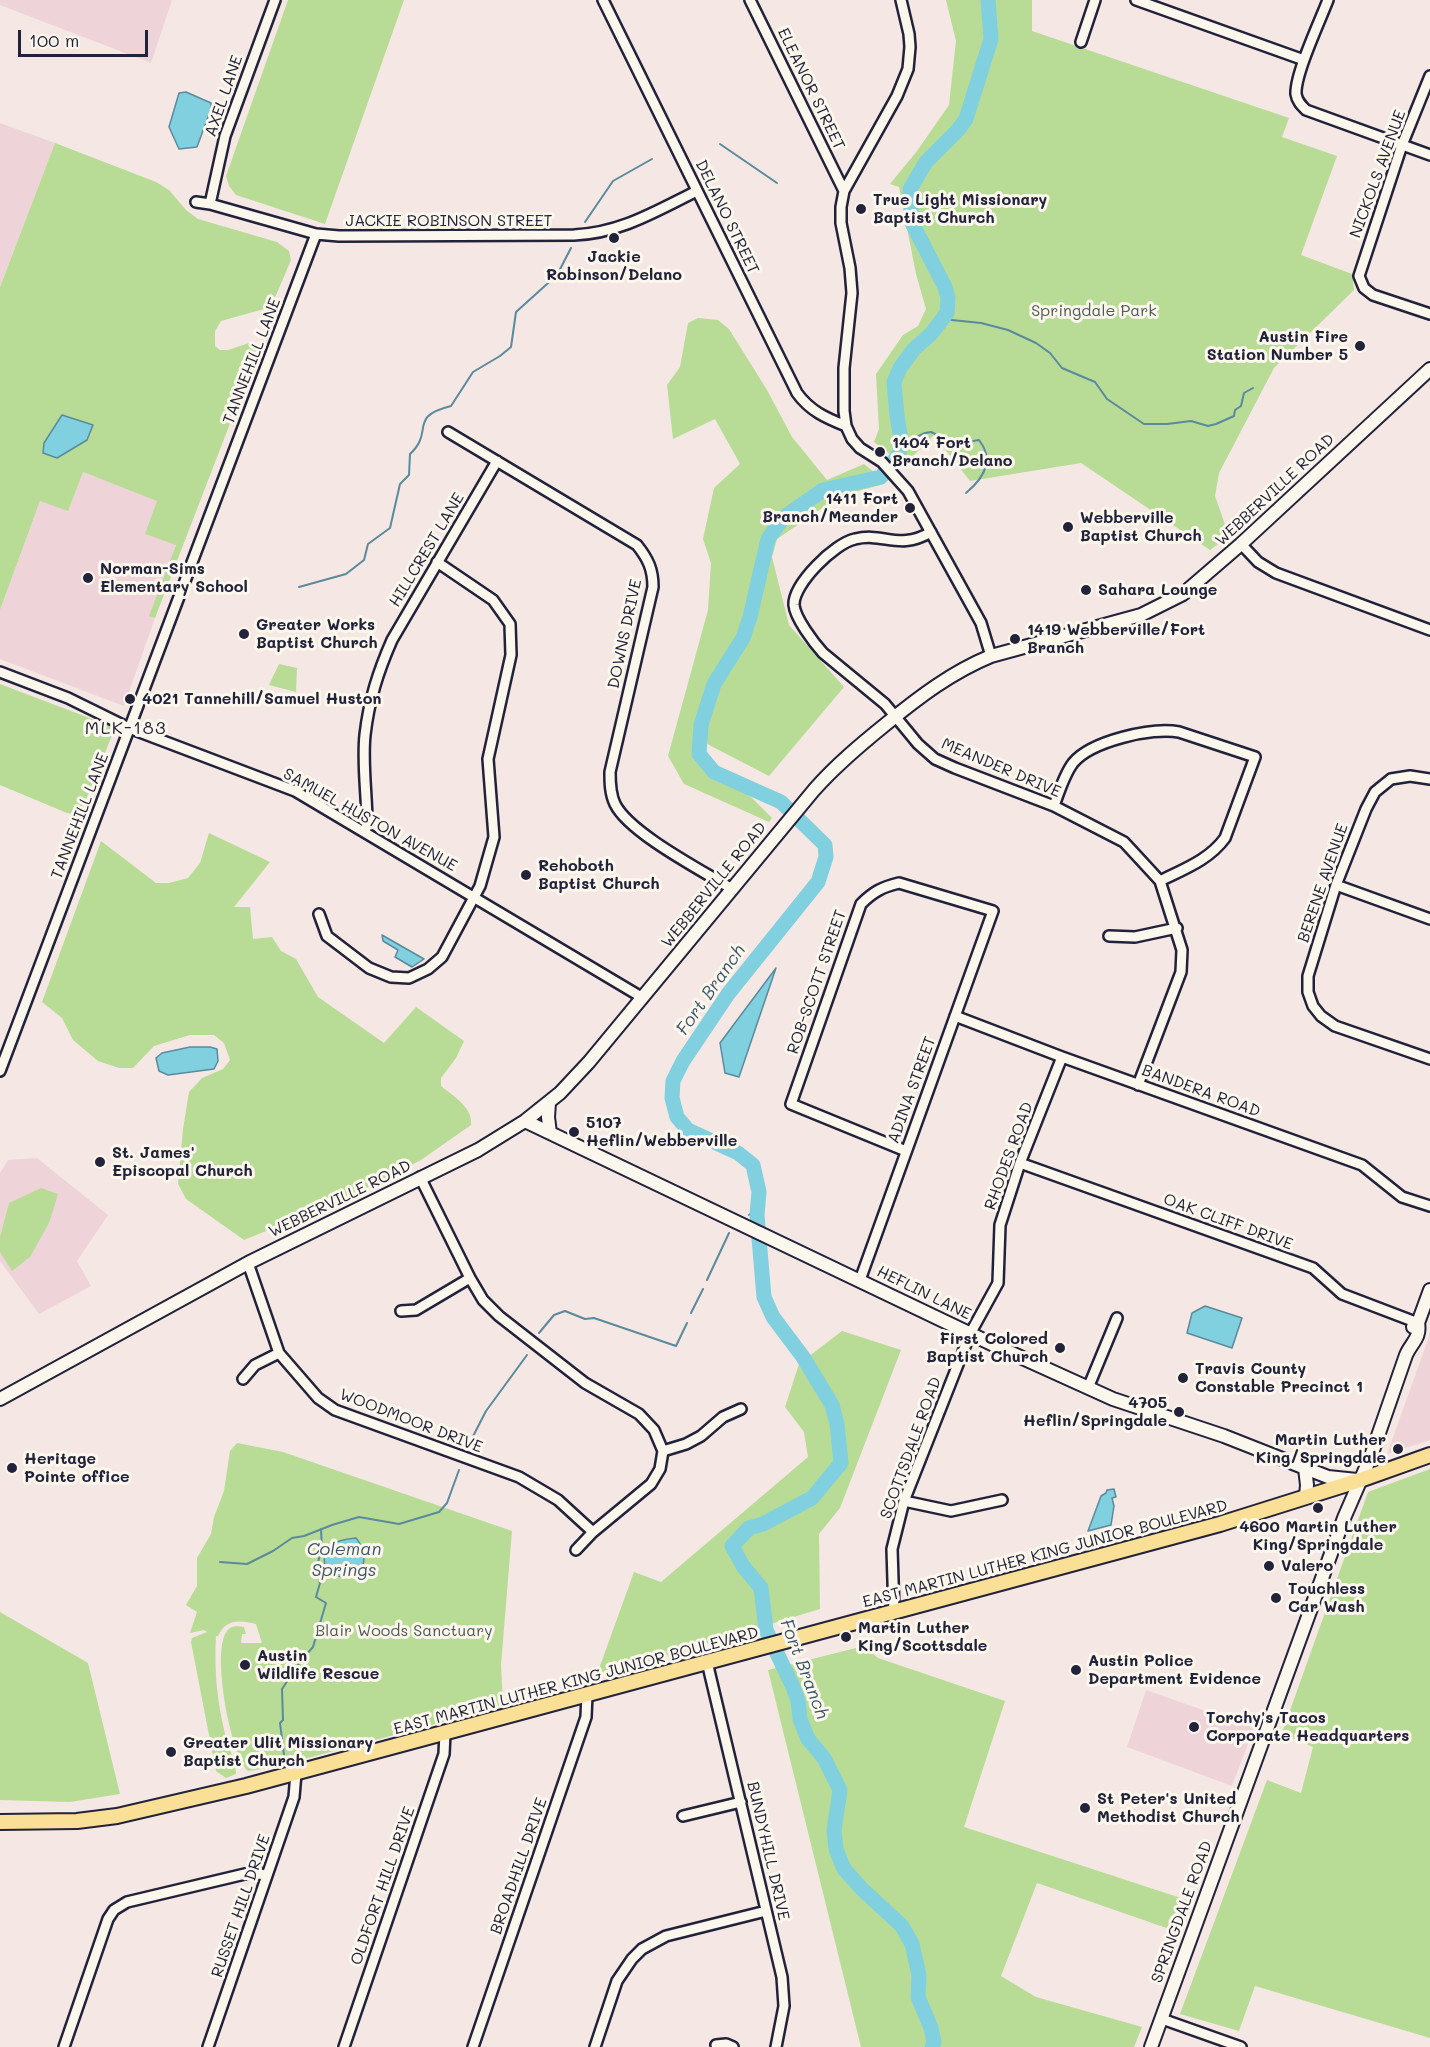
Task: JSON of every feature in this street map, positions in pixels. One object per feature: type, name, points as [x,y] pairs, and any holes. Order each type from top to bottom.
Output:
[{"type":"main road","name":"EAST MARTIN LUTHER KING JUNIOR BOULEVARD","points":[[0,1822],[76,1821],[117,1816],[296,1773],[1220,1524],[1360,1480],[1430,1455]]},
{"type":"street","name":"AXEL LANE","points":[[210,204],[225,136],[275,0]]},
{"type":"street","name":"DELANO STREET","points":[[603,0],[797,393],[810,409],[846,426]]},
{"type":"street","name":"ELEANOR STREET","points":[[750,0],[844,191]]},
{"type":"street","points":[[901,0],[909,34],[908,69],[897,96],[844,191],[840,215],[850,268],[852,293],[844,368],[846,426],[856,443],[868,454],[882,462],[902,483],[932,532],[981,623],[991,656]]},
{"type":"street","points":[[1081,42],[1095,0]]},
{"type":"street","points":[[1136,0],[1304,60]]},
{"type":"street","points":[[1328,0],[1304,60],[1296,92],[1298,102],[1305,110],[1430,155]]},
{"type":"street","name":"NICKOLS AVENUE","points":[[1430,76],[1402,145],[1360,271],[1361,283],[1373,295],[1430,314]]},
{"type":"street","name":"JACKIE ROBINSON STREET","points":[[196,201],[316,234],[359,237],[588,235],[628,225],[697,191]]},
{"type":"street","name":"TANNEHILL LANE","points":[[0,1071],[316,234]]},
{"type":"street","name":"WEBBERVILLE ROAD","points":[[0,1399],[248,1263],[478,1150],[525,1121],[549,1103],[574,1079],[832,769],[896,716],[956,672],[991,656],[1125,620],[1155,609],[1196,585],[1430,369]]},
{"type":"street","name":"DOWNS DRIVE","points":[[448,432],[637,545],[648,560],[652,587],[610,771],[612,795],[615,806],[639,832],[732,889]]},
{"type":"street","name":"HILLCREST LANE","points":[[365,832],[368,824],[365,736],[373,685],[392,640],[497,461]]},
{"type":"street","name":"MEANDER DRIVE","points":[[932,532],[908,541],[863,538],[846,542],[809,575],[795,599],[794,604],[798,615],[816,645],[873,693],[896,716],[918,744],[945,764],[1054,806],[1124,842],[1160,881],[1177,928],[1182,950],[1181,972],[1138,1085]]},
{"type":"street","points":[[1241,544],[1258,562],[1276,573],[1430,630]]},
{"type":"street","points":[[320,914],[327,936],[369,968],[391,977],[409,978],[428,969],[442,957],[475,897],[494,837],[488,759],[511,655],[510,624],[493,600],[437,562]]},
{"type":"street","name":"SAMUEL HUSTON AVENUE","points":[[0,672],[68,698],[129,728],[285,787],[365,832],[643,998]]},
{"type":"street","points":[[1054,806],[1069,769],[1080,755],[1094,747],[1149,731],[1179,732],[1255,757],[1225,838],[1217,849],[1203,860],[1160,881]]},
{"type":"street","name":"BERENE AVENUE","points":[[1430,779],[1410,776],[1391,779],[1375,792],[1336,885],[1308,976],[1308,992],[1313,1006],[1321,1016],[1335,1026],[1430,1059]]},
{"type":"street","name":"ROB-SCOTT STREET","points":[[906,1151],[791,1104],[861,904],[873,892],[898,883],[993,911]]},
{"type":"street","points":[[1336,885],[1430,919]]},
{"type":"street","name":"ADINA STREET","points":[[860,1280],[993,911]]},
{"type":"street","points":[[1109,936],[1135,938],[1177,928]]},
{"type":"street","name":"BANDERA ROAD","points":[[955,1016],[1138,1085],[1362,1165],[1402,1197],[1430,1206]]},
{"type":"street","name":"RHODES ROAD","points":[[970,1334],[998,1283],[1000,1225],[1020,1163],[1062,1057]]},
{"type":"street","points":[[549,1103],[550,1133]]},
{"type":"street","name":"HEFLIN LANE","points":[[525,1121],[970,1334],[1113,1399],[1224,1436],[1328,1477],[1360,1480]]},
{"type":"street","name":"OAK CLIFF DRIVE","points":[[1020,1163],[1313,1268],[1342,1294],[1418,1323]]},
{"type":"street","points":[[420,1177],[483,1300],[499,1316],[585,1383],[639,1414],[654,1430],[663,1451],[660,1469],[651,1484],[593,1532],[576,1550]]},
{"type":"street","name":"WOODMOOR DRIVE","points":[[248,1263],[279,1353],[324,1404],[519,1478],[558,1500],[593,1532]]},
{"type":"street","points":[[401,1311],[416,1310],[470,1278]]},
{"type":"street","name":"SPRINGDALE ROAD","points":[[1151,2047],[1408,1349],[1407,1342],[1412,1328],[1418,1323],[1430,1290]]},
{"type":"street","points":[[1088,1388],[1117,1318]]},
{"type":"street","name":"SCOTTSDALE ROAD","points":[[894,1612],[892,1549],[904,1502],[970,1334]]},
{"type":"street","points":[[243,1379],[255,1365],[279,1353]]},
{"type":"street","points":[[663,1451],[686,1444],[701,1436],[723,1416],[741,1409]]},
{"type":"street","points":[[1305,1468],[1306,1496]]},
{"type":"street","points":[[904,1502],[951,1510],[1002,1500]]},
{"type":"street","name":"BUNDYHILL DRIVE","points":[[707,1662],[784,1990],[783,2021],[776,2047]]},
{"type":"street","name":"BROADHILL DRIVE","points":[[473,2047],[586,1717],[587,1694]]},
{"type":"street","name":"OLDFORT HILL DRIVE","points":[[344,2047],[444,1754],[445,1733]]},
{"type":"street","name":"RUSSET HILL DRIVE","points":[[208,2047],[294,1797],[296,1773]]},
{"type":"street","points":[[683,1816],[741,1802]]},
{"type":"street","points":[[64,2047],[108,1919],[114,1910],[127,1902],[249,1873],[267,1875]]},
{"type":"street","points":[[595,2047],[617,1981],[642,1949],[666,1936],[766,1911]]},
{"type":"street","points":[[1162,2019],[1241,2047]]},
{"type":"street","points":[[716,2045],[726,2044],[733,2047]]},
{"type":"shaded area","points":[[0,0],[172,0],[151,63],[0,5]]},
{"type":"shaded area","points":[[0,123],[55,143],[0,287]]},
{"type":"shaded area","name":"Norman-Sims Elementary School","points":[[83,472],[157,500],[176,545],[150,616],[155,618],[124,706],[0,659],[0,610],[40,501]]},
{"type":"shaded area","points":[[37,1158],[108,1215],[77,1261],[91,1286],[39,1314],[0,1261],[0,1173],[8,1160]]},
{"type":"shaded area","points":[[1430,1334],[1430,1440],[1387,1454]]},
{"type":"shaded area","points":[[1146,1690],[1254,1728],[1232,1786],[1127,1747]]},
{"type":"green space","points":[[288,0],[404,0],[325,224],[236,195],[229,186],[226,176]]},
{"type":"green space","name":"Springdale Park","points":[[946,0],[1032,0],[1032,31],[1289,118],[1282,137],[1337,156],[1301,255],[1352,274],[1354,290],[1274,368],[1219,473],[1215,496],[1229,536],[1210,550],[1081,463],[970,481],[934,435],[904,465],[874,442],[879,429],[876,374],[903,335],[918,326],[926,309],[916,274],[899,187],[890,184],[917,151],[949,105],[956,41]]},
{"type":"green space","points":[[55,143],[156,182],[169,190],[186,210],[198,219],[277,242],[289,251],[291,260],[271,307],[221,321],[215,331],[215,346],[220,350],[228,350],[249,343],[255,345],[256,356],[155,618],[149,616],[176,545],[145,534],[157,501],[83,472],[68,511],[40,501],[0,610],[0,287]]},
{"type":"green space","points":[[698,318],[718,320],[729,329],[767,390],[792,437],[827,480],[864,464],[886,482],[840,496],[777,539],[772,557],[789,625],[844,687],[769,776],[696,736],[696,755],[710,773],[751,797],[772,818],[769,822],[684,784],[668,756],[708,610],[711,563],[703,539],[714,488],[740,464],[715,419],[673,439],[667,385],[680,367],[688,323]]},
{"type":"green space","points":[[279,664],[297,668],[296,692],[269,685]]},
{"type":"green space","points":[[0,684],[113,727],[113,733],[81,812],[67,813],[0,785]]},
{"type":"green space","points":[[209,833],[270,862],[234,907],[250,907],[253,939],[272,937],[281,951],[296,959],[318,997],[384,1043],[416,1007],[464,1041],[456,1058],[441,1078],[441,1086],[466,1107],[471,1119],[471,1125],[421,1160],[347,1198],[244,1240],[186,1199],[178,1184],[189,1092],[202,1078],[223,1069],[230,1060],[224,1043],[214,1035],[190,1035],[154,1046],[133,1068],[119,1068],[98,1061],[73,1040],[62,1018],[42,1002],[101,841],[156,883],[169,883],[188,878],[200,863]]},
{"type":"green space","points":[[41,1188],[58,1194],[49,1223],[30,1257],[12,1271],[0,1252],[0,1237],[9,1203]]},
{"type":"green space","points":[[842,1331],[901,1350],[840,1508],[819,1534],[820,1609],[596,1677],[634,1572],[661,1582],[808,1457],[804,1432],[785,1407],[799,1364]]},
{"type":"green space","name":"Blair Woods Sanctuary","points":[[237,1443],[283,1452],[512,1531],[501,1665],[503,1704],[304,1759],[303,1756],[270,1768],[248,1771],[241,1761],[229,1724],[221,1658],[227,1631],[233,1627],[244,1627],[246,1634],[242,1634],[241,1643],[262,1643],[256,1624],[234,1622],[225,1626],[216,1636],[215,1661],[220,1710],[236,1774],[226,1778],[216,1771],[191,1642],[192,1638],[207,1632],[204,1630],[190,1633],[197,1612],[186,1605],[197,1586],[197,1558],[211,1534],[214,1517],[224,1491],[230,1451]]},
{"type":"green space","points":[[1430,1469],[1430,2038],[1255,1986],[1239,2031],[1180,2014],[1267,1780],[1301,1793],[1313,1747],[1282,1733],[1368,1492]]},
{"type":"green space","points":[[0,1612],[88,1663],[120,1794],[70,1802],[0,1800]]},
{"type":"green space","points":[[864,1646],[878,1658],[1005,1701],[964,1827],[1190,1901],[1178,1932],[1037,1883],[1001,1976],[1036,1997],[1142,2027],[1134,2047],[861,2047],[768,1670]]},
{"type":"water","points":[[186,92],[211,103],[211,109],[197,147],[179,149],[169,127],[179,93]]},
{"type":"water","points":[[62,415],[93,425],[87,440],[57,458],[43,453],[44,443]]},
{"type":"water","points":[[382,935],[424,959],[412,967],[395,957],[398,950],[383,941]]},
{"type":"water","points":[[776,968],[739,1077],[725,1073],[720,1043]]},
{"type":"water","points":[[190,1047],[217,1049],[218,1061],[214,1069],[168,1075],[159,1071],[156,1058],[162,1053]]},
{"type":"water","points":[[1205,1306],[1242,1318],[1232,1348],[1187,1333],[1192,1313]]},
{"type":"water","points":[[1114,1489],[1116,1497],[1112,1498],[1114,1506],[1111,1525],[1088,1531],[1101,1496],[1107,1490]]},
{"type":"water","name":"Coleman Springs","points":[[356,1538],[364,1557],[359,1571],[353,1576],[345,1577],[326,1570],[325,1555],[330,1546],[341,1540]]},
{"type":"waterway","name":"Fort Branch","points":[[932,2047],[934,2042],[931,2028],[918,1997],[919,1975],[912,1944],[902,1926],[844,1869],[836,1849],[834,1830],[840,1790],[824,1758],[808,1739],[800,1719],[798,1701],[793,1687],[766,1630],[761,1588],[743,1566],[732,1546],[749,1528],[763,1524],[812,1498],[841,1463],[837,1424],[832,1405],[803,1357],[773,1317],[764,1297],[757,1215],[759,1192],[753,1165],[738,1153],[688,1130],[677,1117],[672,1098],[673,1081],[683,1061],[728,994],[818,882],[826,857],[825,845],[781,802],[714,772],[699,754],[701,725],[714,684],[743,638],[768,539],[783,518],[823,490],[881,477],[899,454],[901,440],[894,382],[900,368],[914,349],[931,334],[947,313],[948,298],[945,287],[912,223],[910,189],[926,162],[966,119],[991,39],[988,0]]},
{"type":"waterway","points":[[720,144],[777,183]]},
{"type":"waterway","points":[[585,222],[613,181],[652,159]]},
{"type":"waterway","points":[[299,587],[346,574],[364,560],[368,544],[390,528],[400,484],[409,475],[410,454],[421,438],[425,420],[438,410],[451,406],[473,372],[511,347],[516,312],[557,275],[571,248]]},
{"type":"waterway","points":[[942,319],[981,323],[1008,330],[1036,343],[1050,353],[1062,368],[1095,382],[1107,399],[1144,424],[1191,421],[1208,426],[1216,424],[1234,416],[1235,410],[1241,406],[1244,393],[1253,388]]},
{"type":"waterway","points":[[900,445],[931,432],[955,444],[979,440],[984,447],[987,462],[978,481],[966,493]]},
{"type":"waterway","points":[[749,1215],[757,1208]]},
{"type":"waterway","points":[[707,1280],[729,1233]]},
{"type":"waterway","points":[[691,1313],[703,1289]]},
{"type":"waterway","points":[[539,1333],[554,1315],[565,1311],[585,1319],[594,1318],[676,1346],[687,1323]]},
{"type":"waterway","points":[[467,1448],[486,1411],[527,1355]]},
{"type":"waterway","points":[[220,1562],[247,1564],[292,1538],[359,1517],[399,1524],[439,1512],[447,1503],[459,1470]]},
{"type":"waterway","points":[[284,1755],[280,1723],[283,1720],[282,1689],[313,1647],[326,1603],[316,1597],[320,1583],[317,1565],[322,1549],[321,1529]]},
{"type":"place","name":"True Light Missionary Baptist Church","points":[[861,209]]},
{"type":"place","name":"Jackie Robinson/Delano","points":[[614,238]]},
{"type":"place","name":"Austin Fire Station Number 5","points":[[1360,346]]},
{"type":"place","name":"1404 Fort Branch/Delano","points":[[880,452]]},
{"type":"place","name":"1411 Fort Branch/Meander","points":[[910,508]]},
{"type":"place","name":"Webberville Baptist Church","points":[[1068,527]]},
{"type":"place","name":"Norman-Sims Elementary School","points":[[88,578]]},
{"type":"place","name":"Sahara Lounge","points":[[1086,590]]},
{"type":"place","name":"Greater Works Baptist Church","points":[[244,634]]},
{"type":"place","name":"1419 Webberville/Fort Branch","points":[[1015,639]]},
{"type":"place","name":"4021 Tannehill/Samuel Huston","points":[[130,699]]},
{"type":"place","name":"Rehoboth Baptist Church","points":[[526,875]]},
{"type":"place","name":"5107 Heflin/Webberville","points":[[574,1132]]},
{"type":"place","name":"St. James' Episcopal Church","points":[[100,1162]]},
{"type":"place","name":"First Colored Baptist Church","points":[[1060,1348]]},
{"type":"place","name":"Travis County Constable Precinct 1","points":[[1183,1378]]},
{"type":"place","name":"4705 Heflin/Springdale","points":[[1179,1412]]},
{"type":"place","name":"Martin Luther King/Springdale","points":[[1398,1449]]},
{"type":"place","name":"Heritage Pointe office","points":[[12,1468]]},
{"type":"place","name":"4600 Martin Luther King/Springdale","points":[[1318,1508]]},
{"type":"place","name":"Valero","points":[[1269,1566]]},
{"type":"place","name":"Touchless Car Wash","points":[[1276,1598]]},
{"type":"place","name":"Martin Luther King/Scottsdale","points":[[846,1637]]},
{"type":"place","name":"Austin Wildlife Rescue","points":[[245,1665]]},
{"type":"place","name":"Austin Police Department Evidence","points":[[1076,1670]]},
{"type":"place","name":"Torchy's Tacos Corporate Headquarters","points":[[1194,1727]]},
{"type":"place","name":"Greater Ulit Missionary Baptist Church","points":[[171,1752]]},
{"type":"place","name":"St Peter's United Methodist Church","points":[[1085,1808]]},
{"type":"district","name":"MLK-183","points":[[126,728]]}]
